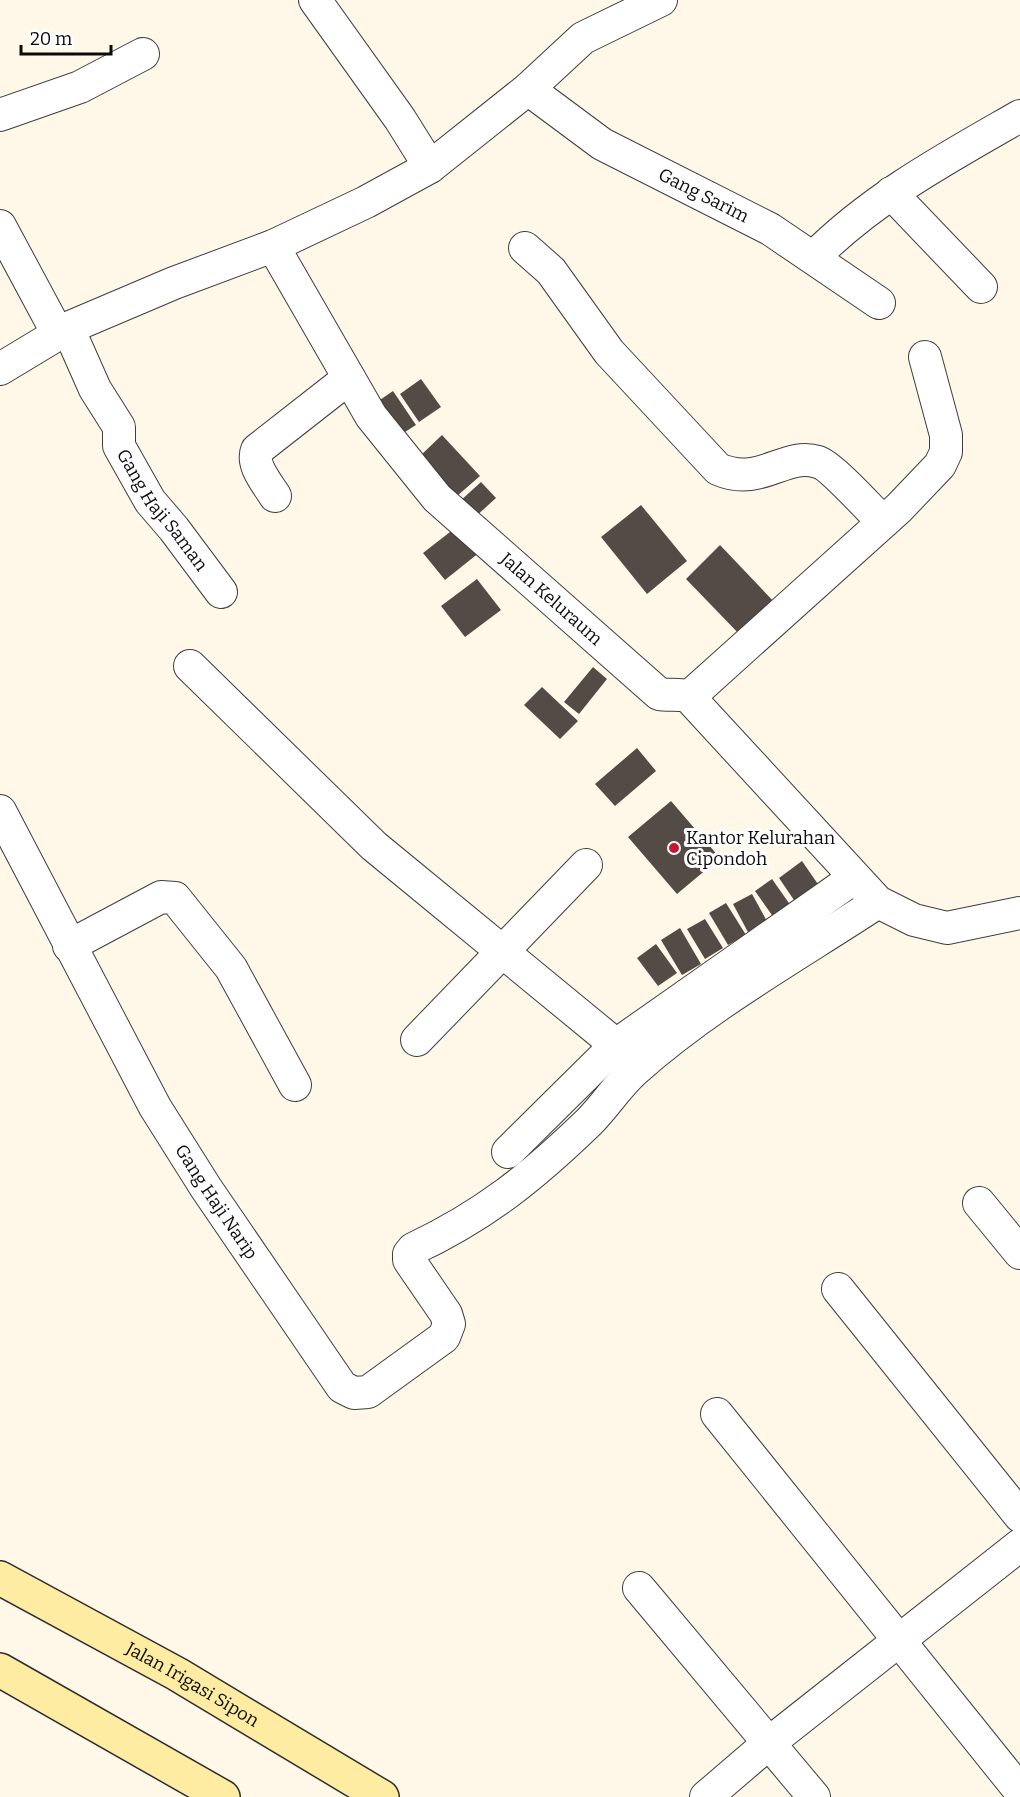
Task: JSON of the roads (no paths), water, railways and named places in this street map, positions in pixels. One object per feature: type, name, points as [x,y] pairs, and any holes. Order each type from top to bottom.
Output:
[{"type":"street","points":[[315,0],[400,119],[430,167]]},
{"type":"street","points":[[0,369],[63,331],[174,284],[273,246],[366,202],[430,167],[528,89],[583,38],[661,0]]},
{"type":"street","points":[[0,116],[80,87],[143,54]]},
{"type":"street","name":"Gang Sarim","points":[[528,89],[602,144],[770,229],[879,303]]},
{"type":"street","points":[[814,257],[842,230],[891,193],[1020,116]]},
{"type":"street","points":[[891,193],[981,286]]},
{"type":"street","name":"Gang Haji Saman","points":[[0,226],[63,331],[95,390],[119,427],[119,446],[150,501],[221,592]]},
{"type":"street","name":"Jalan Keluraum","points":[[273,246],[371,416],[437,498],[659,694],[671,696],[680,694],[689,697]]},
{"type":"street","points":[[525,248],[551,271],[609,352],[718,469],[735,476],[758,474],[804,459],[820,462],[883,522]]},
{"type":"street","points":[[925,357],[943,418],[946,452],[944,459],[929,478],[883,522],[689,697],[878,902],[914,920],[947,928],[1020,913]]},
{"type":"street","points":[[275,496],[258,468],[255,457],[257,450],[349,378]]},
{"type":"street","points":[[190,666],[374,846],[616,1045]]},
{"type":"street","name":"Gang Haji Narip","points":[[0,811],[155,1107],[206,1188],[342,1388],[349,1392],[368,1392],[444,1337],[449,1324],[446,1314],[409,1260],[409,1254],[413,1249],[453,1230],[502,1200],[591,1120],[632,1072],[687,1027],[878,902]]},
{"type":"street","points":[[417,1040],[586,865]]},
{"type":"street","points":[[508,1152],[616,1045],[854,878]]},
{"type":"street","points":[[69,946],[161,897],[175,898],[231,968],[295,1085]]},
{"type":"street","points":[[979,1203],[1020,1253]]},
{"type":"street","points":[[838,1289],[1020,1516]]},
{"type":"street","points":[[717,1414],[1020,1791]]},
{"type":"street","points":[[706,1797],[769,1743],[1020,1545]]},
{"type":"street","name":"Jalan Irigasi Sipon","points":[[0,1578],[177,1674],[382,1797]]},
{"type":"street","points":[[639,1588],[814,1797]]},
{"type":"street","points":[[0,1670],[223,1797]]},
{"type":"place","name":"Kantor Kelurahan Cipondoh","points":[[674,848]]}]
